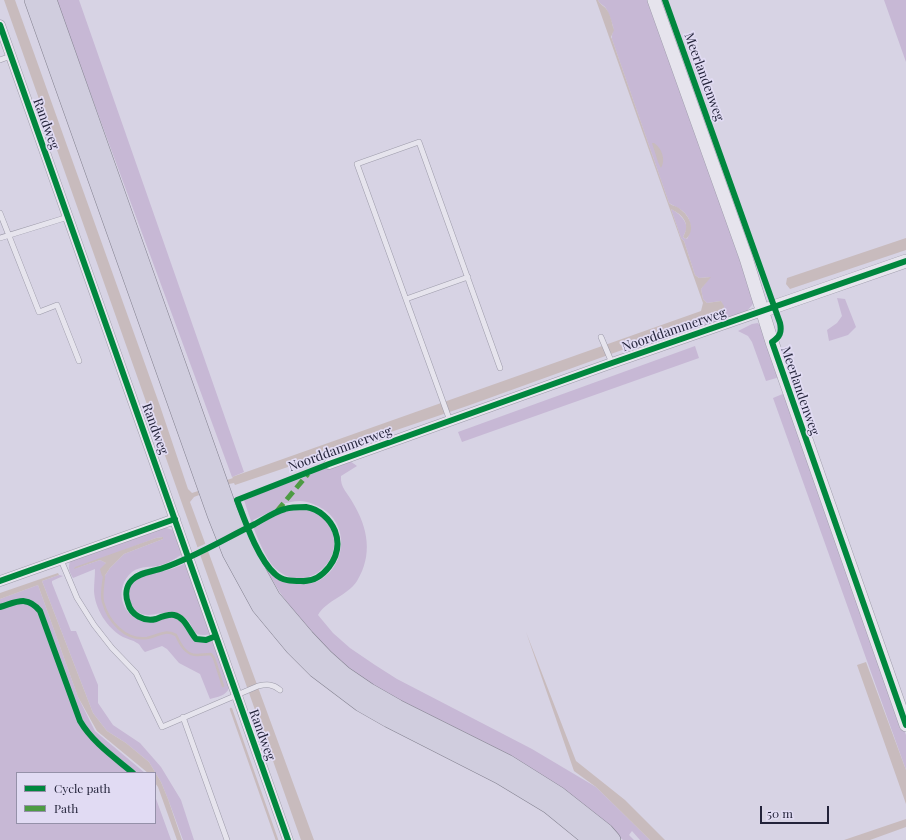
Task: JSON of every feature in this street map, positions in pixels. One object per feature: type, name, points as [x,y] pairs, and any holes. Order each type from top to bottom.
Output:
[{"type":"highway","points":[[32,0],[213,508],[231,553],[260,606],[294,647],[316,669],[361,703],[389,719],[501,776],[549,805],[592,840]]},
{"type":"highway","points":[[48,0],[229,511],[244,547],[272,598],[310,643],[344,675],[369,692],[397,708],[506,763],[558,795],[605,832],[612,840]]},
{"type":"street","name":"Meerlandenweg","points":[[654,0],[746,258],[774,350],[906,725]]},
{"type":"street","name":"Randweg","points":[[0,26],[288,840]]},
{"type":"street","name":"Noorddammerweg","points":[[329,464],[611,361],[906,261]]},
{"type":"street","points":[[0,581],[175,519]]},
{"type":"lane","points":[[0,60],[11,56]]},
{"type":"lane","points":[[450,419],[357,164],[419,142],[500,368]]},
{"type":"lane","points":[[0,214],[39,312],[57,305],[79,361]]},
{"type":"lane","points":[[0,238],[68,217]]},
{"type":"lane","points":[[406,299],[468,277]]},
{"type":"lane","points":[[602,338],[611,361]]},
{"type":"lane","points":[[61,560],[77,598],[112,648],[136,673],[162,727],[236,694],[258,686],[269,684],[276,686],[280,690]]},
{"type":"lane","points":[[183,717],[227,840]]},
{"type":"shaded area","points":[[4,0],[15,0],[160,406],[188,489],[192,493],[198,491],[199,495],[194,497],[190,502],[314,840],[301,840]]},
{"type":"shaded area","points":[[56,0],[79,0],[244,472],[232,477]]},
{"type":"shaded area","points":[[596,0],[598,0],[606,9],[610,17],[614,30],[611,37],[669,203],[684,212],[689,219],[691,232],[686,239],[683,237],[686,228],[684,220],[679,214],[671,209],[681,238],[684,241],[695,275],[699,278],[711,277],[701,289],[703,299],[707,303],[721,301],[724,306],[724,311],[716,316],[470,405],[235,485],[234,483],[229,484],[227,480],[233,478],[232,477],[701,311],[703,303]]},
{"type":"shaded area","points":[[598,0],[649,0],[754,300],[753,304],[747,311],[703,327],[701,321],[716,316],[724,310],[721,301],[707,303],[703,299],[701,289],[710,277],[699,278],[695,275],[684,241],[681,238],[671,209],[679,214],[685,222],[687,228],[683,237],[687,239],[690,230],[690,221],[682,211],[669,203],[612,39],[613,26],[610,16],[605,7]]},
{"type":"shaded area","points":[[884,0],[906,0],[906,62]]},
{"type":"shaded area","points":[[652,143],[657,145],[661,151],[663,161],[661,168],[658,162]]},
{"type":"shaded area","points":[[906,238],[906,250],[790,289],[786,284],[787,278]]},
{"type":"shaded area","points":[[837,298],[845,299],[856,327],[848,335],[829,341],[827,330],[837,323],[842,316]]},
{"type":"shaded area","points":[[758,323],[762,328],[780,377],[766,381],[752,342],[748,336],[738,331],[752,324]]},
{"type":"shaded area","points":[[695,346],[699,358],[462,442],[458,432]]},
{"type":"shaded area","points":[[785,393],[906,735],[906,770],[773,398]]},
{"type":"shaded area","points":[[350,461],[357,466],[341,476],[341,480],[343,487],[358,512],[365,532],[367,551],[365,561],[362,571],[353,586],[348,591],[326,605],[318,615],[333,633],[350,648],[397,679],[532,749],[596,787],[650,840],[640,840],[632,831],[629,835],[634,840],[623,840],[574,799],[387,696],[348,667],[319,642],[295,614],[264,566],[275,577],[288,583],[307,584],[320,580],[329,573],[339,557],[341,539],[336,522],[323,509],[309,502],[303,501],[279,505],[278,508],[253,520],[256,527],[282,513],[300,509],[312,511],[320,515],[332,531],[334,544],[331,557],[324,567],[314,575],[302,578],[289,577],[276,569],[266,556],[261,547],[244,500],[308,476],[330,465]]},
{"type":"shaded area","points":[[163,527],[173,530],[177,535],[211,634],[204,635],[195,633],[189,622],[181,615],[168,612],[148,615],[142,614],[136,611],[131,604],[129,589],[134,581],[148,574],[168,570],[184,564],[181,555],[164,564],[139,568],[132,572],[126,578],[123,585],[122,601],[130,614],[137,618],[148,621],[159,620],[172,616],[184,625],[191,636],[198,642],[212,640],[228,679],[228,691],[221,696],[210,699],[200,674],[179,663],[167,649],[162,646],[145,652],[134,641],[123,637],[112,629],[99,611],[95,598],[95,569],[73,578],[69,570],[70,561]],"holes":[[[162,537],[163,539],[124,554],[110,568],[104,577],[106,563],[100,560],[74,569]]]},
{"type":"shaded area","points":[[163,537],[163,539],[124,554],[110,568],[104,577],[102,576],[100,569],[106,563],[100,560],[74,569],[75,567],[156,538]]},
{"type":"shaded area","points":[[58,573],[59,575],[42,581],[93,713],[107,731],[126,743],[149,762],[155,772],[147,772],[97,731],[78,697],[38,585],[0,599],[0,593]]},
{"type":"shaded area","points":[[59,575],[63,576],[52,581],[52,583],[71,631],[76,631],[98,685],[98,703],[113,725],[140,743],[161,767],[181,800],[194,840],[183,840],[161,782],[149,762],[126,743],[107,731],[93,713],[42,581]]},
{"type":"shaded area","points":[[38,585],[78,697],[95,731],[144,772],[16,772],[16,824],[156,824],[156,799],[171,840],[0,840],[0,599]]},
{"type":"shaded area","points":[[526,632],[576,761],[625,800],[665,840],[650,840],[596,787],[574,771]]},
{"type":"shaded area","points":[[866,662],[906,770],[906,804],[857,665]]},
{"type":"shaded area","points":[[156,774],[168,799],[182,840],[177,840],[156,784]]},
{"type":"shaded area","points":[[906,819],[906,827],[870,840],[844,840]]},
{"type":"pier","points":[[207,543],[210,550],[199,556],[196,548]]},
{"type":"waterway","points":[[104,577],[102,599],[105,609],[113,623],[125,633],[139,638],[172,633],[176,635],[182,646],[190,654],[211,654],[214,658],[223,686]]},
{"type":"waterway","points":[[231,709],[277,840]]},
{"type":"marked path","points":[[277,511],[308,474]]},
{"type":"cycle path","points":[[665,0],[780,323],[780,334],[772,342],[906,725]]},
{"type":"cycle path","points":[[0,25],[288,840]]},
{"type":"cycle path","points":[[216,636],[206,640],[196,639],[184,621],[178,616],[174,615],[167,615],[151,620],[139,617],[132,611],[127,600],[126,594],[128,585],[135,577],[139,575],[186,559],[244,530],[255,524],[273,514],[281,510],[290,508],[311,508],[324,515],[335,531],[338,545],[336,554],[329,567],[316,578],[305,581],[291,581],[281,578],[275,574],[263,559],[248,529],[244,518],[237,500],[329,464],[612,363],[906,261]]},
{"type":"cycle path","points":[[0,581],[175,519]]},
{"type":"cycle path","points":[[0,607],[26,601],[31,603],[40,611],[80,721],[97,743],[132,772]]}]
